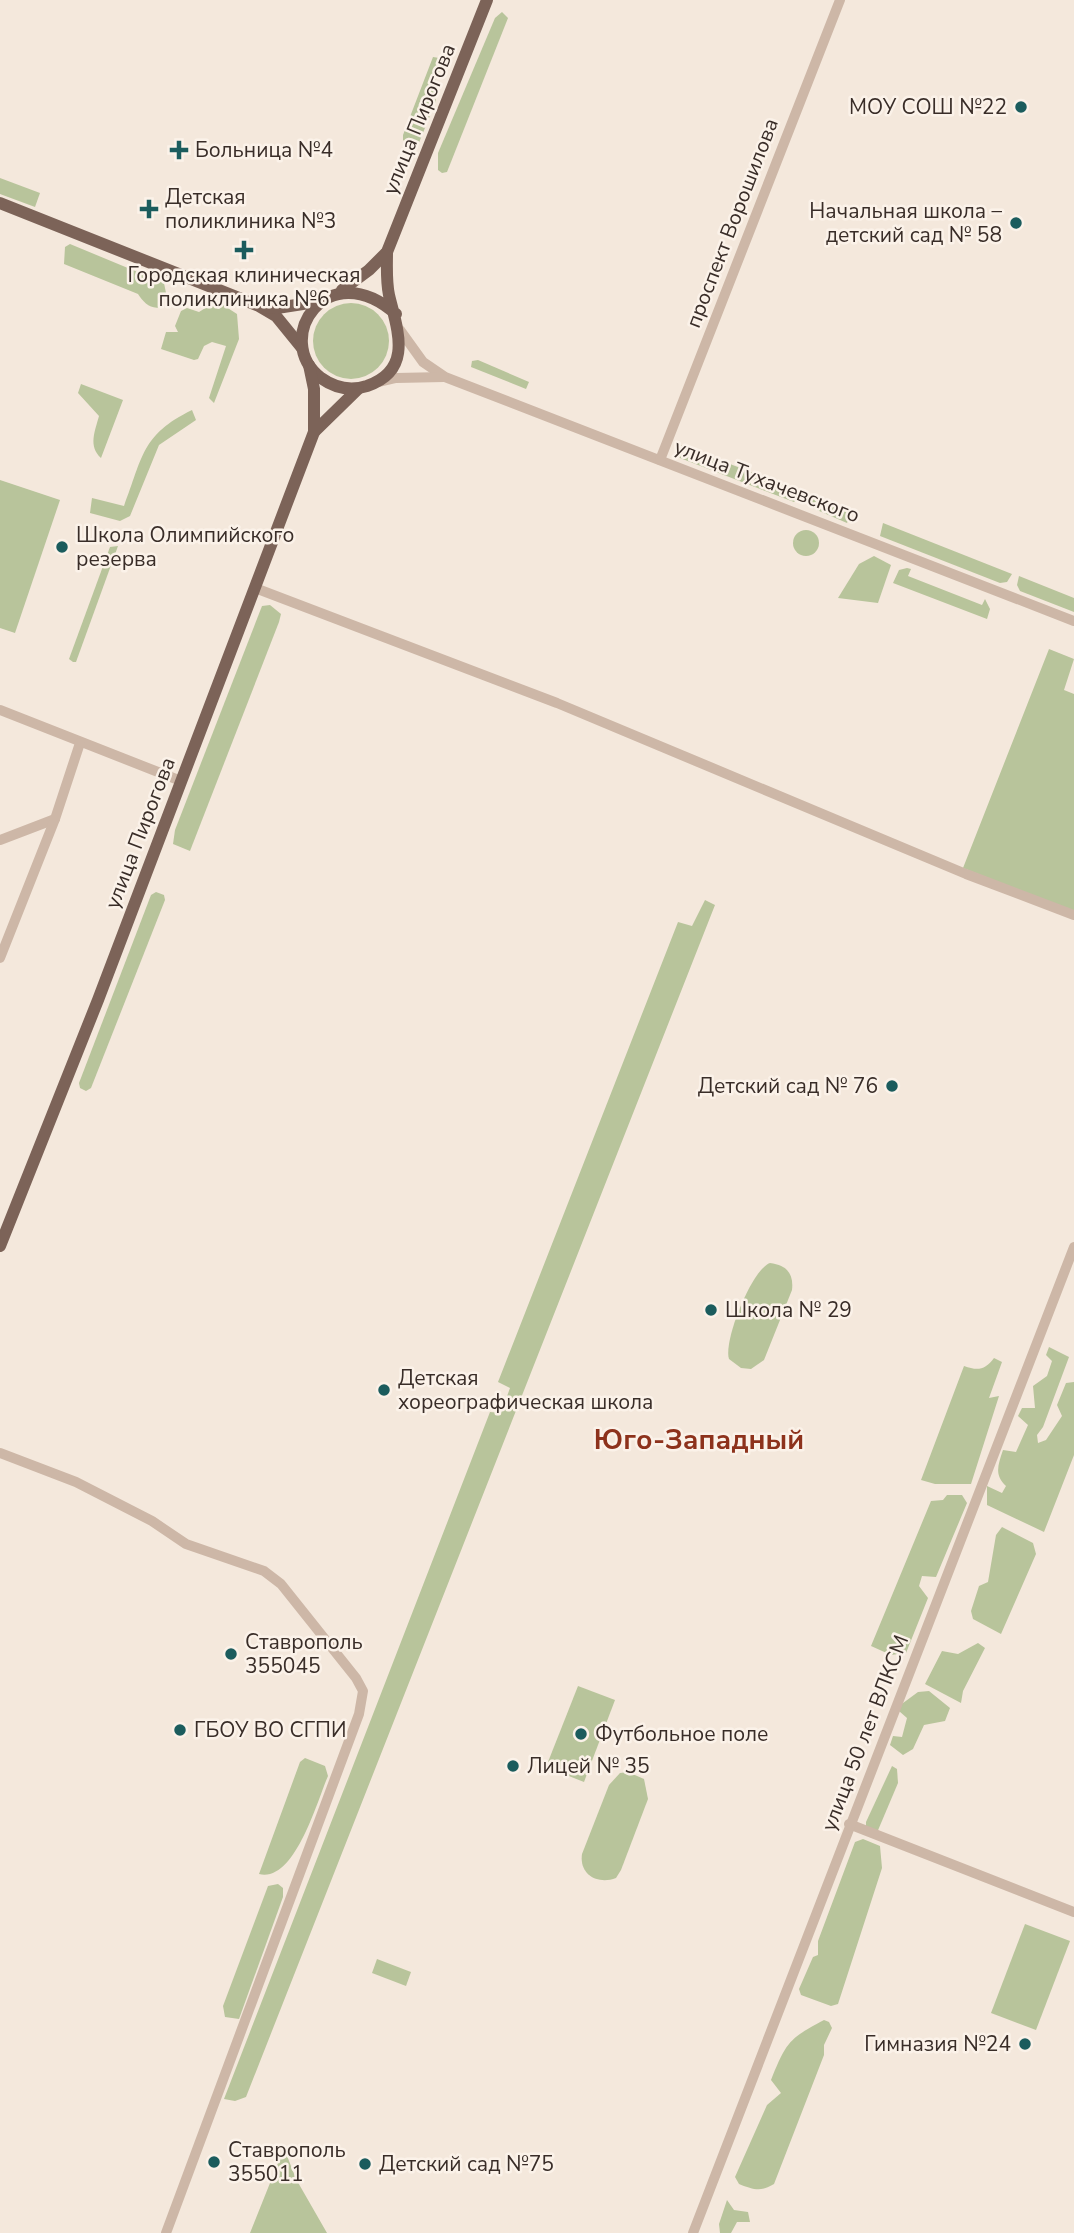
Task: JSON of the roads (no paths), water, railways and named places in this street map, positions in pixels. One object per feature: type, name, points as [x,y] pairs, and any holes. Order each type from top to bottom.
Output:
[{"type":"main road","name":"улица Пирогова","points":[[336,294],[356,282],[387,252],[487,0]]},
{"type":"main road","points":[[0,203],[258,306],[276,316],[304,352],[309,365],[329,384],[358,389],[375,383],[387,374],[397,359],[400,330],[396,314],[379,299],[357,291],[336,294],[322,301],[277,308],[258,306]]},
{"type":"main road","name":"улица Пирогова","points":[[387,252],[389,293],[396,314]]},
{"type":"main road","points":[[304,352],[306,323],[322,301]]},
{"type":"main road","name":"улица Пирогова","points":[[0,1246],[98,1000],[314,432],[314,388],[309,365]]},
{"type":"main road","name":"улица Пирогова","points":[[314,432],[358,389]]},
{"type":"street","name":"проспект Ворошилова","points":[[660,460],[840,0]]},
{"type":"street","name":"улица Тухачевского","points":[[400,330],[423,362],[445,377],[1074,621]]},
{"type":"street","name":"улица Тухачевского","points":[[375,383],[396,378],[445,377]]},
{"type":"street","points":[[255,587],[557,703],[966,874],[1074,915]]},
{"type":"street","points":[[0,710],[181,780]]},
{"type":"street","points":[[0,958],[55,819],[80,743]]},
{"type":"street","points":[[0,840],[55,819]]},
{"type":"street","points":[[0,930],[5,946]]},
{"type":"street","name":"улица 50 лет ВЛКСМ","points":[[694,2233],[849,1824],[1074,1247]]},
{"type":"street","points":[[0,1453],[86,1487],[152,1521],[186,1544],[264,1571],[281,1584],[356,1678],[363,1691],[359,1714],[166,2233]]},
{"type":"street","points":[[849,1824],[1074,1912]]},
{"type":"place","name":"МОУ СОШ №22","points":[[1021,107]]},
{"type":"place","name":"Больница №4","points":[[179,150]]},
{"type":"place","name":"Детская поликлиника №3","points":[[149,209]]},
{"type":"place","name":"Начальная школа – детский сад № 58","points":[[1016,223]]},
{"type":"place","name":"Городская клиническая поликлиника №6","points":[[244,250]]},
{"type":"place","name":"Школа Олимпийского резерва","points":[[62,547]]},
{"type":"place","name":"Детский сад № 76","points":[[892,1086]]},
{"type":"place","name":"Школа № 29","points":[[711,1310]]},
{"type":"place","name":"Детская хореографическая школа","points":[[384,1390]]},
{"type":"place","name":"Ставрополь 355045","points":[[231,1654]]},
{"type":"place","name":"ГБОУ ВО СГПИ","points":[[180,1730]]},
{"type":"place","name":"Футбольное поле","points":[[581,1734]]},
{"type":"place","name":"Лицей № 35","points":[[513,1766]]},
{"type":"place","name":"Гимназия №24","points":[[1025,2044]]},
{"type":"place","name":"Ставрополь 355011","points":[[214,2162]]},
{"type":"place","name":"Детский сад №75","points":[[365,2164]]},
{"type":"district","name":"Юго-Западный","points":[[699,1439]]}]
